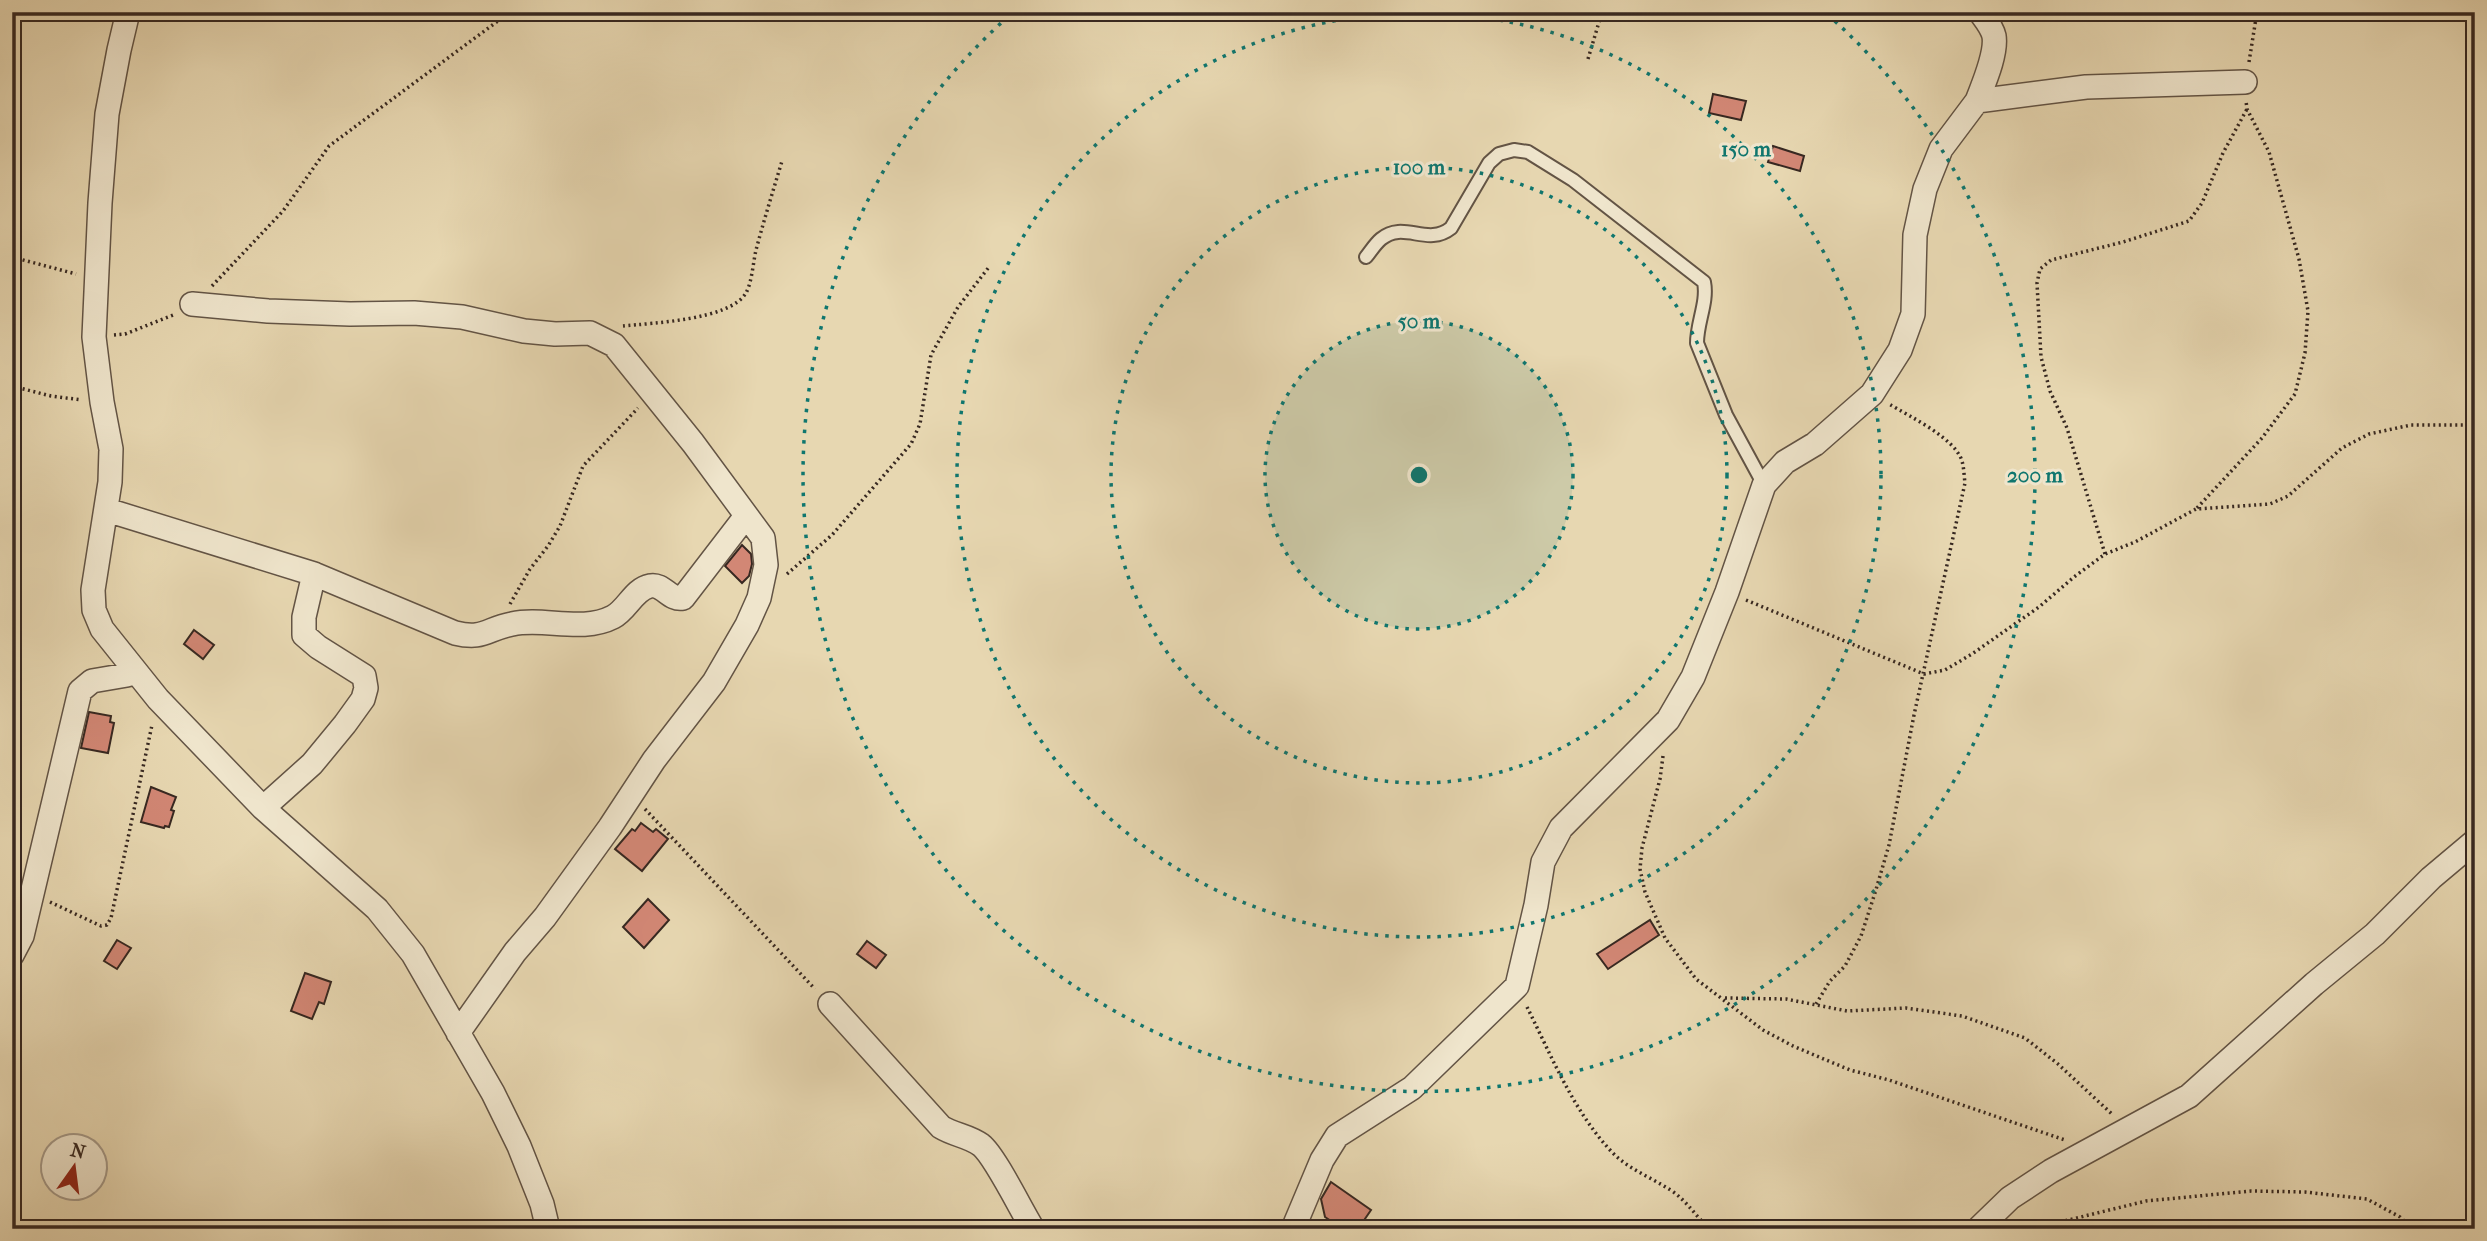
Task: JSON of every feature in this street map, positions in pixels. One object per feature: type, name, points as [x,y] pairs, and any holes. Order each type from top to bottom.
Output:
[{"type":"street","points":[[128,12],[118,50],[107,114],[100,203],[94,337],[111,449],[107,510],[93,590],[94,610],[102,629],[158,699],[263,808],[377,909],[413,954],[493,1093],[519,1146],[542,1204],[548,1229]]},
{"type":"street","points":[[1293,1229],[1322,1160],[1337,1136],[1412,1088],[1517,986],[1543,862],[1561,828],[1668,720],[1693,677],[1727,592],[1764,485],[1785,462],[1815,444],[1872,394],[1900,350],[1913,314],[1915,234],[1924,189],[1941,149],[1977,101],[1993,51],[1994,37],[1980,12]]},
{"type":"street","points":[[1977,101],[2086,87],[2245,82]]},
{"type":"street","points":[[192,304],[268,311],[426,314],[462,317],[524,331],[590,333],[614,345],[763,538],[766,565],[759,598],[747,625],[713,682],[654,760],[545,917],[515,952],[458,1033]]},
{"type":"street","points":[[107,510],[314,574],[470,637],[485,635],[513,623],[588,623],[614,616],[644,588],[651,585],[659,586],[676,598],[683,598],[746,516]]},
{"type":"street","points":[[263,808],[312,764],[363,699],[366,688],[364,676],[304,635],[304,617],[314,574]]},
{"type":"street","points":[[12,955],[22,936],[80,691],[92,681],[127,675],[129,664]]},
{"type":"street","points":[[1979,1228],[2010,1198],[2090,1148],[2189,1096],[2314,984],[2375,934],[2431,878],[2475,841]]},
{"type":"street","points":[[830,1004],[941,1127],[974,1141],[989,1154],[1033,1229]]},
{"type":"lane","points":[[1366,257],[1382,239],[1393,233],[1406,231],[1433,237],[1443,234],[1451,228],[1489,163],[1499,154],[1514,150],[1528,152],[1573,180],[1704,282],[1706,291],[1697,343],[1726,415],[1764,485]]},
{"type":"path","points":[[94,337],[125,334],[192,304],[283,211],[329,146],[510,12]]},
{"type":"path","points":[[1588,60],[1602,12]]},
{"type":"path","points":[[1727,592],[1924,674],[1945,670],[2039,607],[2105,554],[2135,542],[2196,509],[2262,438],[2295,394],[2305,353],[2308,311],[2298,259],[2269,152],[2247,109],[2245,82],[2257,12]]},
{"type":"path","points":[[2105,554],[2067,428],[2050,391],[2041,357],[2037,282],[2040,269],[2051,260],[2123,242],[2189,220],[2202,203],[2223,153],[2247,109]]},
{"type":"path","points":[[590,333],[616,326],[697,316],[724,309],[740,300],[747,292],[757,246],[782,161]]},
{"type":"path","points":[[12,257],[98,280]]},
{"type":"path","points":[[759,598],[832,534],[911,444],[920,424],[931,355],[958,307],[989,267]]},
{"type":"path","points":[[12,386],[51,396],[102,402]]},
{"type":"path","points":[[498,628],[523,580],[560,526],[583,466],[653,393]]},
{"type":"path","points":[[1816,1004],[1830,981],[1844,966],[1861,936],[1889,845],[1965,483],[1962,459],[1951,445],[1921,422],[1872,394]]},
{"type":"path","points":[[2196,509],[2270,504],[2288,496],[2342,448],[2369,434],[2411,425],[2475,425]]},
{"type":"path","points":[[32,893],[101,926],[107,925],[111,919],[158,699]]},
{"type":"path","points":[[1663,755],[1660,779],[1642,848],[1640,869],[1644,892],[1665,938],[1696,979],[1763,1030],[1793,1046],[1838,1065],[2090,1148]]},
{"type":"path","points":[[631,795],[830,1004]]},
{"type":"path","points":[[1517,986],[1563,1080],[1609,1149],[1624,1163],[1692,1207],[1707,1228]]},
{"type":"path","points":[[1723,998],[1786,999],[1847,1011],[1906,1008],[1962,1016],[2025,1038],[2128,1128]]},
{"type":"path","points":[[1979,1228],[2044,1226],[2146,1201],[2251,1191],[2317,1193],[2367,1199],[2400,1217],[2413,1229]]},
{"type":"building","points":[[1713,94],[1746,101],[1741,120],[1709,113]]},
{"type":"building","points":[[1773,146],[1804,156],[1800,171],[1768,162]]},
{"type":"building","points":[[742,545],[751,554],[752,564],[749,576],[742,583],[725,566]]},
{"type":"building","points":[[194,630],[214,645],[203,659],[184,644]]},
{"type":"building","points":[[89,712],[111,716],[110,722],[114,723],[108,753],[81,748]]},
{"type":"building","points":[[151,787],[176,797],[169,827],[141,822]]},
{"type":"building","points":[[641,823],[653,832],[656,829],[668,839],[642,871],[615,849],[632,829],[635,831]]},
{"type":"building","points":[[648,899],[669,920],[644,948],[623,927]]},
{"type":"building","points":[[1650,920],[1659,935],[1608,969],[1597,954]]},
{"type":"building","points":[[117,940],[131,948],[117,969],[104,961]]},
{"type":"building","points":[[867,941],[886,955],[876,968],[857,954]]},
{"type":"building","points":[[305,973],[331,982],[324,1004],[319,1002],[312,1019],[291,1011]]},
{"type":"building","points":[[1331,1182],[1371,1210],[1358,1229],[1343,1229],[1325,1217],[1321,1199]]}]
